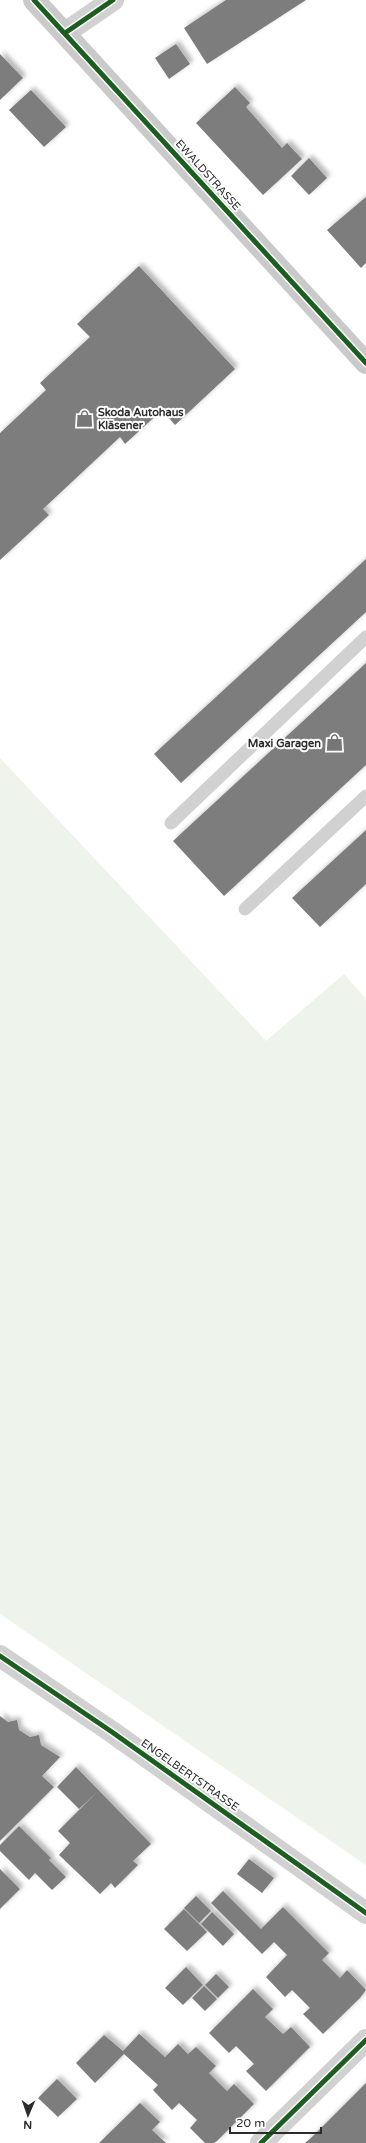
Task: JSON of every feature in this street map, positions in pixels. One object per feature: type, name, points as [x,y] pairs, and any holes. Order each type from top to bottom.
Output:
[{"type":"main road","name":"EWALDSTRASSE","points":[[34,0],[366,363]]},
{"type":"street","points":[[65,33],[113,0]]},
{"type":"street","name":"ENGELBERTSTRASSE","points":[[0,1656],[112,1732],[366,1912]]},
{"type":"street","points":[[261,2143],[366,2040]]},
{"type":"lane","points":[[171,823],[366,637]]},
{"type":"lane","points":[[245,909],[366,796]]},
{"type":"shaded area","points":[[0,758],[266,1041],[344,974],[366,999],[366,1865],[0,1614]]},
{"type":"building","points":[[226,0],[306,0],[207,64],[184,28]]},
{"type":"building","points":[[176,44],[190,64],[169,79],[155,58]]},
{"type":"building","points":[[0,54],[23,78],[0,100]]},
{"type":"building","points":[[235,87],[250,103],[246,107],[282,148],[287,143],[302,159],[263,195],[196,123]]},
{"type":"building","points":[[31,90],[66,127],[44,147],[9,110]]},
{"type":"building","points":[[309,158],[327,178],[309,195],[291,176]]},
{"type":"building","points":[[366,197],[366,263],[361,268],[327,230]]},
{"type":"building","name":"Skoda Autohaus Kläsener","points":[[139,266],[235,369],[175,425],[162,410],[125,444],[120,437],[43,509],[49,515],[0,560],[0,433],[46,390],[40,383],[90,337],[77,324]]},
{"type":"building","points":[[366,559],[366,612],[181,783],[154,754]]},
{"type":"building","points":[[366,663],[366,765],[224,896],[173,841]]},
{"type":"building","points":[[366,830],[366,884],[320,927],[292,898]]},
{"type":"building","points":[[0,1716],[8,1722],[17,1720],[19,1730],[30,1737],[39,1735],[41,1745],[60,1757],[42,1776],[54,1787],[0,1841]]},
{"type":"building","points":[[76,1767],[151,1844],[133,1861],[138,1865],[115,1888],[111,1883],[100,1894],[59,1855],[70,1843],[58,1831],[97,1792],[79,1809],[57,1787]]},
{"type":"building","points":[[19,1826],[51,1858],[49,1860],[66,1877],[52,1890],[35,1873],[29,1880],[0,1851],[0,1845]]},
{"type":"building","points":[[249,1859],[274,1878],[262,1893],[237,1874]]},
{"type":"building","points":[[0,1869],[20,1889],[0,1909]]},
{"type":"building","points":[[223,1891],[261,1929],[283,1907],[329,1953],[322,1960],[340,1978],[347,1970],[366,1990],[360,1998],[323,2034],[303,2014],[310,2008],[292,1990],[285,1997],[266,1977],[287,1955],[274,1942],[262,1954],[211,1903]]},
{"type":"building","points":[[196,1896],[211,1911],[199,1923],[184,1908]]},
{"type":"building","points":[[184,1909],[207,1932],[187,1951],[164,1929]]},
{"type":"building","points":[[212,1912],[234,1934],[223,1946],[201,1924]]},
{"type":"building","points":[[186,1967],[203,1985],[183,2005],[165,1988]]},
{"type":"building","points":[[216,1974],[229,1987],[218,1998],[205,1985]]},
{"type":"building","points":[[204,1986],[217,1999],[205,2011],[192,1998]]},
{"type":"building","points":[[253,1989],[273,2009],[265,2017],[283,2034],[291,2027],[310,2047],[266,2091],[246,2071],[254,2064],[236,2046],[229,2053],[209,2033]]},
{"type":"building","points":[[137,2032],[165,2057],[178,2044],[188,2054],[196,2047],[216,2066],[209,2073],[227,2091],[234,2084],[254,2104],[217,2141],[214,2143],[205,2143],[190,2128],[197,2120],[179,2103],[172,2110],[153,2090],[158,2085],[124,2054],[95,2083],[76,2063],[104,2035],[123,2051],[139,2034]]},
{"type":"building","points":[[57,2079],[77,2099],[58,2117],[38,2098]]},
{"type":"building","points":[[366,2083],[366,2143],[305,2143],[312,2137]]},
{"type":"building","points":[[140,2103],[160,2122],[152,2130],[166,2143],[99,2143]]},
{"type":"cycle path","points":[[34,0],[366,363]]},
{"type":"cycle path","points":[[65,33],[113,0]]},
{"type":"cycle path","points":[[0,1656],[112,1732],[366,1913]]},
{"type":"cycle path","points":[[261,2143],[366,2040]]},
{"type":"place","name":"Skoda Autohaus Kläsener","points":[[85,418]]},
{"type":"place","name":"Maxi Garagen","points":[[334,743]]}]
